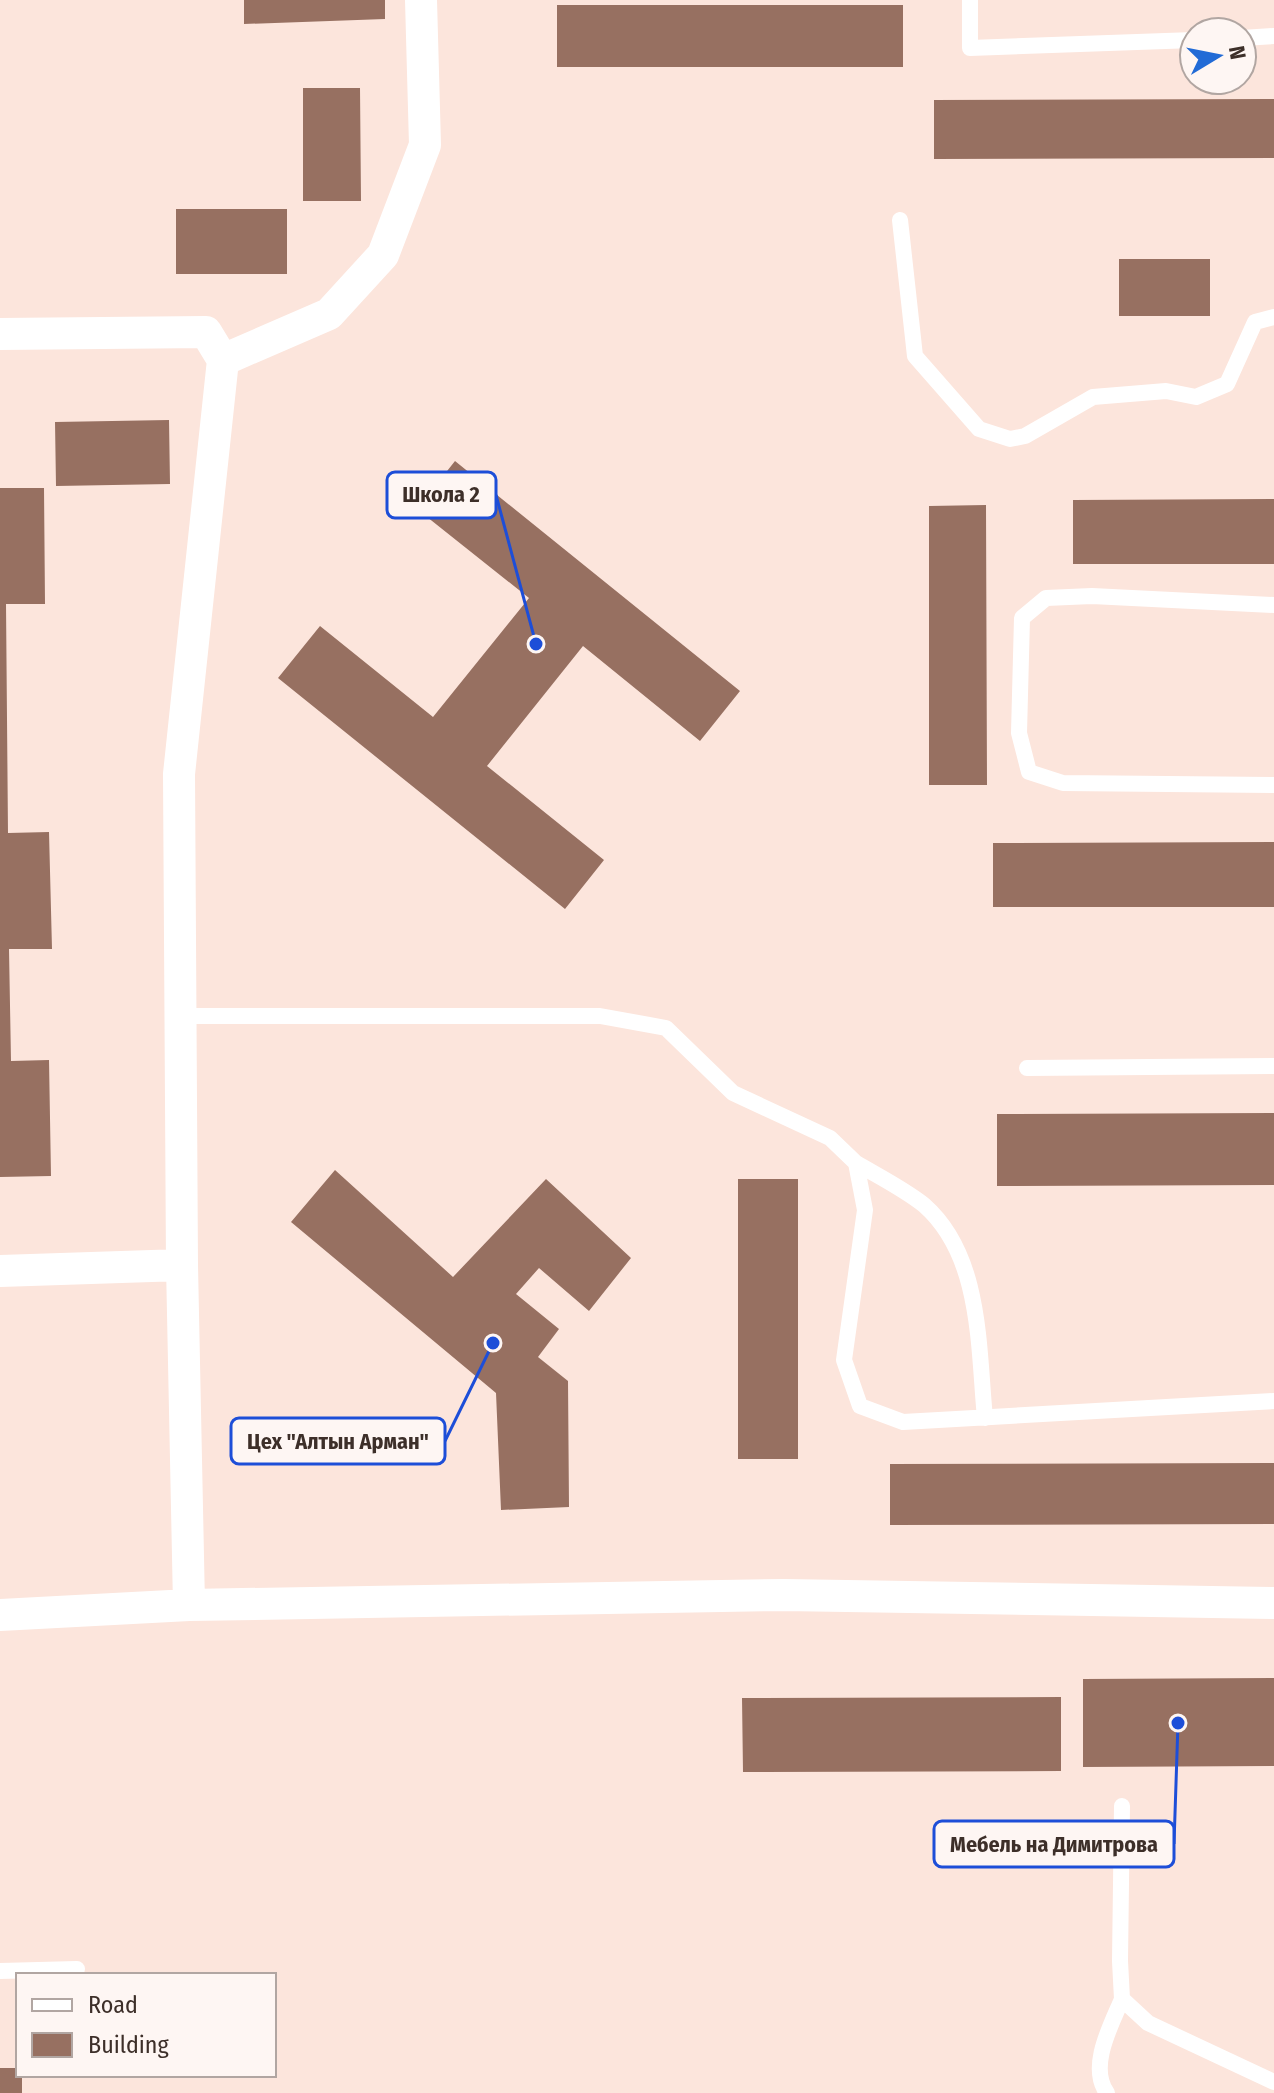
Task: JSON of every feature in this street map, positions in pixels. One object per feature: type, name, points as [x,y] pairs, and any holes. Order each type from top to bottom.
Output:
[{"type":"street","points":[[223,360],[329,314],[383,255],[425,145],[421,0]]},
{"type":"street","points":[[0,334],[206,332],[223,360],[179,774],[182,1265],[189,1605]]},
{"type":"street","points":[[0,1271],[182,1265]]},
{"type":"street","points":[[0,1615],[189,1605],[784,1595],[1274,1603]]},
{"type":"lane","points":[[970,0],[970,48],[1178,41]]},
{"type":"lane","points":[[900,220],[915,356],[979,429],[1010,439],[1025,436],[1093,397],[1166,391],[1196,397],[1227,384],[1255,322],[1274,317]]},
{"type":"lane","points":[[1274,605],[1092,596],[1046,598],[1022,618],[1019,733],[1029,772],[1063,783],[1274,785]]},
{"type":"lane","points":[[181,1016],[600,1016],[666,1028],[733,1093],[830,1138],[856,1163],[924,1206],[958,1248],[974,1306],[985,1418]]},
{"type":"lane","points":[[1027,1068],[1274,1066]]},
{"type":"lane","points":[[856,1163],[865,1210],[844,1360],[860,1406],[903,1422],[1274,1401]]},
{"type":"lane","points":[[1107,2093],[1103,2087],[1100,2050],[1122,1999],[1122,1806]]},
{"type":"lane","points":[[0,1971],[77,1969]]},
{"type":"lane","points":[[1122,1999],[1148,2023],[1274,2082]]},
{"type":"building","points":[[244,0],[385,0],[385,19],[244,24]]},
{"type":"building","points":[[557,5],[903,5],[903,67],[557,67]]},
{"type":"building","points":[[303,88],[360,88],[361,201],[303,201]]},
{"type":"building","points":[[1274,99],[1274,158],[934,159],[934,100]]},
{"type":"building","points":[[176,209],[287,209],[287,274],[176,274]]},
{"type":"building","points":[[1119,259],[1210,259],[1210,316],[1119,316]]},
{"type":"building","points":[[169,420],[170,484],[56,486],[55,422]]},
{"type":"building","points":[[455,461],[740,691],[700,741],[583,646],[487,766],[604,860],[565,909],[278,678],[320,626],[433,717],[529,598],[417,509]]},
{"type":"building","points":[[0,488],[44,488],[45,604],[6,604],[8,833],[49,832],[52,949],[9,949],[11,1061],[49,1060],[51,1176],[0,1177]]},
{"type":"building","points":[[1274,499],[1274,564],[1073,564],[1073,500]]},
{"type":"building","points":[[986,505],[987,785],[929,785],[929,506]]},
{"type":"building","points":[[1274,842],[1274,907],[993,907],[993,843]]},
{"type":"building","points":[[1274,1113],[1274,1185],[997,1186],[997,1114]]},
{"type":"building","points":[[335,1170],[453,1277],[546,1179],[631,1258],[589,1311],[539,1268],[516,1294],[559,1329],[538,1357],[568,1381],[569,1507],[501,1510],[496,1393],[291,1222]]},
{"type":"building","points":[[738,1179],[798,1179],[798,1459],[738,1459]]},
{"type":"building","points":[[1274,1463],[1274,1524],[890,1525],[890,1464]]},
{"type":"building","points":[[1274,1678],[1274,1766],[1083,1767],[1083,1679]]},
{"type":"building","points":[[1061,1697],[1061,1771],[743,1772],[742,1698]]},
{"type":"building","points":[[0,2068],[16,2068],[16,2077],[22,2077],[22,2093],[0,2093]]},
{"type":"place","name":"Школа 2","points":[[536,644]]},
{"type":"place","name":"Цех \"Алтын Арман\"","points":[[493,1343]]},
{"type":"place","name":"Мебель на Димитрова","points":[[1178,1723]]}]
